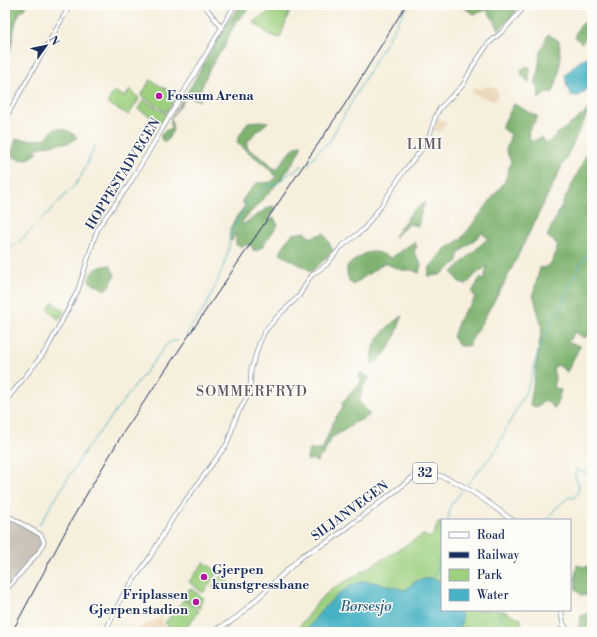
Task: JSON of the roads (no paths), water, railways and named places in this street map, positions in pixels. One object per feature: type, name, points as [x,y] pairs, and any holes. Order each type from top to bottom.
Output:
[{"type":"main road","points":[[5,119],[70,5]]},
{"type":"main road","points":[[204,5],[222,28]]},
{"type":"main road","name":"HOPPESTADVEGEN","points":[[5,402],[39,362],[47,349],[75,296],[84,275],[93,242],[101,224],[129,185],[235,5]]},
{"type":"main road","points":[[106,632],[123,595],[150,557],[174,516],[227,444],[237,415],[250,392],[251,370],[259,344],[265,331],[276,317],[299,296],[313,274],[326,265],[341,247],[359,234],[366,226],[382,206],[406,169],[427,143],[436,115],[440,108],[462,85],[488,44],[504,30],[526,5]]},
{"type":"main road","name":"SILJANVEGEN","points":[[212,632],[240,615],[302,556],[331,540],[416,475],[429,473],[448,478],[511,519]]},
{"type":"main road","points":[[5,514],[41,535],[44,542],[38,553],[5,591]]},
{"type":"main road","points":[[561,611],[568,632]]},
{"type":"main road","points":[[561,632],[561,629],[565,626]]},
{"type":"water","points":[[592,54],[592,83],[578,96],[571,95],[567,86],[565,75],[576,64]]},
{"type":"water","name":"Børsesjø","points":[[429,578],[441,581],[441,611],[461,611],[462,621],[457,632],[307,632],[329,602],[353,585],[364,581],[405,590],[416,581]]},
{"type":"waterway","points":[[307,166],[318,151],[329,142],[408,5]]},
{"type":"waterway","points":[[5,253],[20,241],[74,186],[81,177],[95,145]]},
{"type":"waterway","points":[[186,335],[203,311],[212,293],[225,263],[228,253],[229,239],[242,211],[267,186],[277,184],[287,175],[302,166]]},
{"type":"waterway","points":[[466,486],[496,450],[526,391],[538,351],[553,319],[559,313],[575,274],[592,246]]},
{"type":"waterway","points":[[39,525],[85,451],[167,344],[173,341],[178,341]]},
{"type":"waterway","points":[[548,519],[556,508],[569,497],[574,498],[578,492],[579,484],[575,477],[576,469],[592,477]]},
{"type":"waterway","points":[[448,519],[450,506],[462,491]]},
{"type":"waterway","points":[[433,579],[441,550]]},
{"type":"waterway","points":[[497,632],[501,624],[500,611]]},
{"type":"railway","points":[[12,632],[72,519],[123,433],[345,104],[406,5]]},
{"type":"place","name":"Fossum Arena","points":[[159,96]]},
{"type":"place","name":"Gjerpen kunstgressbane","points":[[204,577]]},
{"type":"place","name":"Friplassen Gjerpen stadion","points":[[196,602]]},
{"type":"district","name":"LIMI","points":[[425,145]]},
{"type":"district","name":"SOMMERFRYD","points":[[252,392]]}]
